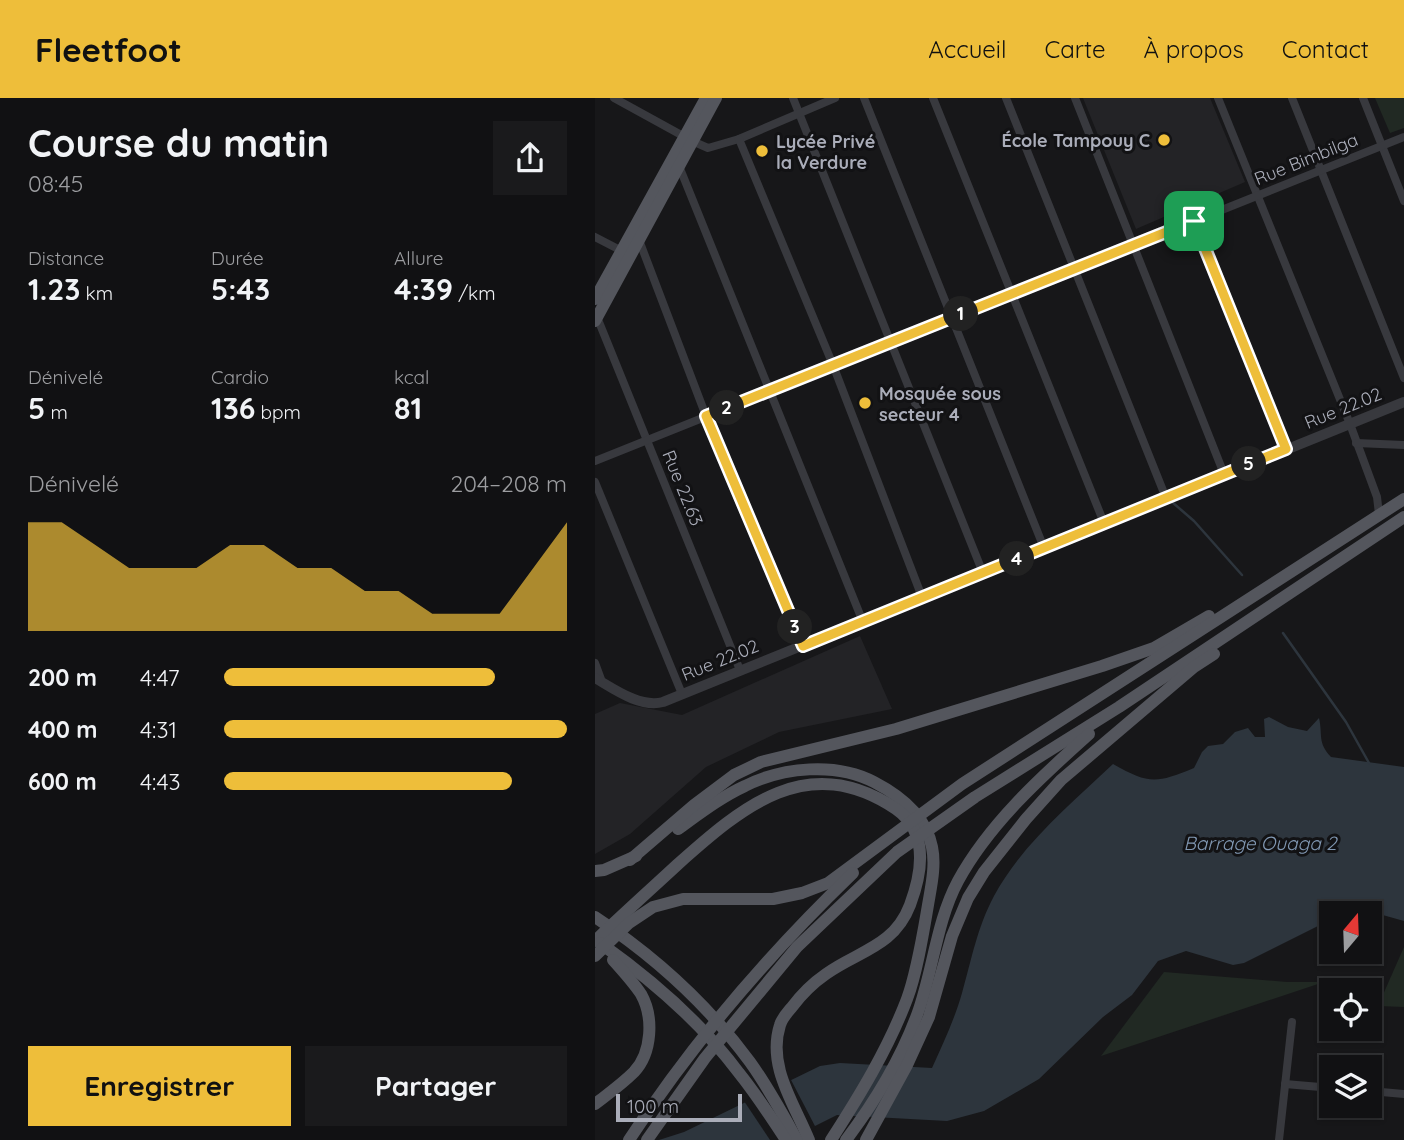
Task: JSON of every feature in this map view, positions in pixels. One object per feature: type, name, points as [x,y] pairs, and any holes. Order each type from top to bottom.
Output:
[{"type":"main road","points":[[596,319],[679,166],[706,98]]},
{"type":"main road","points":[[595,299],[688,139],[716,98]]},
{"type":"main road","points":[[595,941],[626,919],[653,907],[683,899],[773,899],[802,893],[828,883],[962,784],[1404,499]]},
{"type":"main road","points":[[648,1139],[705,1058],[797,947],[897,852],[975,797],[1119,707],[1404,517]]},
{"type":"main road","points":[[630,860],[734,775],[761,762],[974,707],[1154,648],[1261,585],[1313,558]]},
{"type":"main road","points":[[866,1140],[907,1065],[929,1017],[952,936],[968,898],[983,873],[1025,819],[1061,780],[1185,675],[1271,615],[1317,575]]},
{"type":"main road","points":[[846,1140],[862,1120],[917,1015],[949,903],[970,862],[1007,814],[1053,766],[1119,707]]},
{"type":"main road","points":[[595,871],[630,860],[745,786],[773,775],[839,769],[861,775],[887,789],[906,810],[914,831],[927,851],[933,870],[908,997],[877,1065],[831,1140]]},
{"type":"main road","points":[[595,956],[626,919],[704,841],[744,810],[781,790],[814,783],[848,786],[906,810]]},
{"type":"main road","points":[[629,1140],[695,1047],[728,1006],[787,939],[885,841]]},
{"type":"main road","points":[[799,1138],[778,1064],[776,1040],[782,1020],[800,997],[827,973],[873,949],[899,927],[909,908],[927,851]]},
{"type":"main road","points":[[595,916],[670,974],[697,1000],[749,1061],[799,1138]]},
{"type":"main road","points":[[595,941],[632,966],[702,1029],[755,1095],[799,1138]]},
{"type":"main road","points":[[595,941],[625,972],[642,997],[648,1019],[648,1049],[635,1071],[595,1104]]},
{"type":"street","points":[[614,98],[708,148],[739,139],[835,98]]},
{"type":"street","points":[[688,139],[700,98]]},
{"type":"street","points":[[688,139],[723,98]]},
{"type":"street","points":[[793,98],[983,573]]},
{"type":"street","points":[[864,98],[1044,548]]},
{"type":"street","points":[[933,98],[1104,523]]},
{"type":"street","points":[[1006,98],[1166,498]]},
{"type":"street","points":[[1075,98],[1224,474]]},
{"type":"street","points":[[1218,98],[1350,424],[1377,497],[1379,514]]},
{"type":"street","points":[[1292,98],[1404,378]]},
{"type":"street","points":[[1363,98],[1404,201]]},
{"type":"street","name":"Rue Bimbilga","points":[[595,461],[1404,137]]},
{"type":"street","points":[[739,139],[833,365],[922,597]]},
{"type":"street","points":[[679,166],[863,622]]},
{"type":"street","points":[[1194,221],[1286,449]]},
{"type":"street","points":[[595,237],[622,251]]},
{"type":"street","points":[[639,240],[706,416],[803,646]]},
{"type":"street","name":"Rue 22.63","points":[[596,319],[740,670]]},
{"type":"street","name":"Rue 22.02","points":[[599,680],[648,704],[663,702],[1404,402]]},
{"type":"street","points":[[1356,443],[1404,445]]},
{"type":"street","points":[[595,482],[682,694]]},
{"type":"street","points":[[595,663],[599,680]]},
{"type":"street","points":[[1279,1140],[1292,1022]]},
{"type":"street","points":[[1285,1084],[1319,1087]]},
{"type":"street","points":[[1382,1092],[1404,1094]]},
{"type":"shaded area","name":"École Tampouy C","points":[[1083,98],[1210,98],[1245,182],[1136,229]]},
{"type":"shaded area","points":[[1375,98],[1404,98],[1404,128],[1390,133]]},
{"type":"shaded area","points":[[860,636],[892,709],[779,732],[706,767],[630,834],[595,854],[595,714],[620,703],[682,715]]},
{"type":"shaded area","points":[[1404,947],[1404,1007],[1382,1006],[1382,997]]},
{"type":"shaded area","points":[[1164,972],[1319,982],[1319,984],[1101,1056]]},
{"type":"water","name":"Barrage Ouaga 2","points":[[1269,717],[1288,727],[1307,731],[1319,718],[1322,743],[1331,757],[1404,767],[1404,921],[1383,915],[1383,901],[1319,901],[1319,926],[1244,963],[1233,965],[1186,951],[1158,961],[1132,995],[1103,1017],[1039,1079],[984,1111],[947,1121],[837,1115],[787,1140],[659,1140],[684,1132],[820,1066],[840,1063],[932,1068],[956,1012],[988,908],[1005,877],[1048,825],[1113,764],[1144,778],[1170,777],[1194,768],[1208,746],[1223,744],[1235,732],[1248,728],[1255,737],[1265,737],[1264,719]]},
{"type":"pier","points":[[790,1078],[816,1128],[792,1140],[770,1140],[744,1101]]},
{"type":"waterway","points":[[1172,502],[1194,521],[1242,575]]},
{"type":"waterway","points":[[1283,633],[1346,722],[1369,763]]},
{"type":"place","name":"École Tampouy C","points":[[1164,140]]},
{"type":"place","name":"Lycée Privé la Verdure","points":[[762,151]]},
{"type":"place","name":"Mosquée sous secteur 4","points":[[865,403]]},
{"type":"route","points":[[1194,221],[1286,449],[803,646],[706,416],[1194,221]]}]
